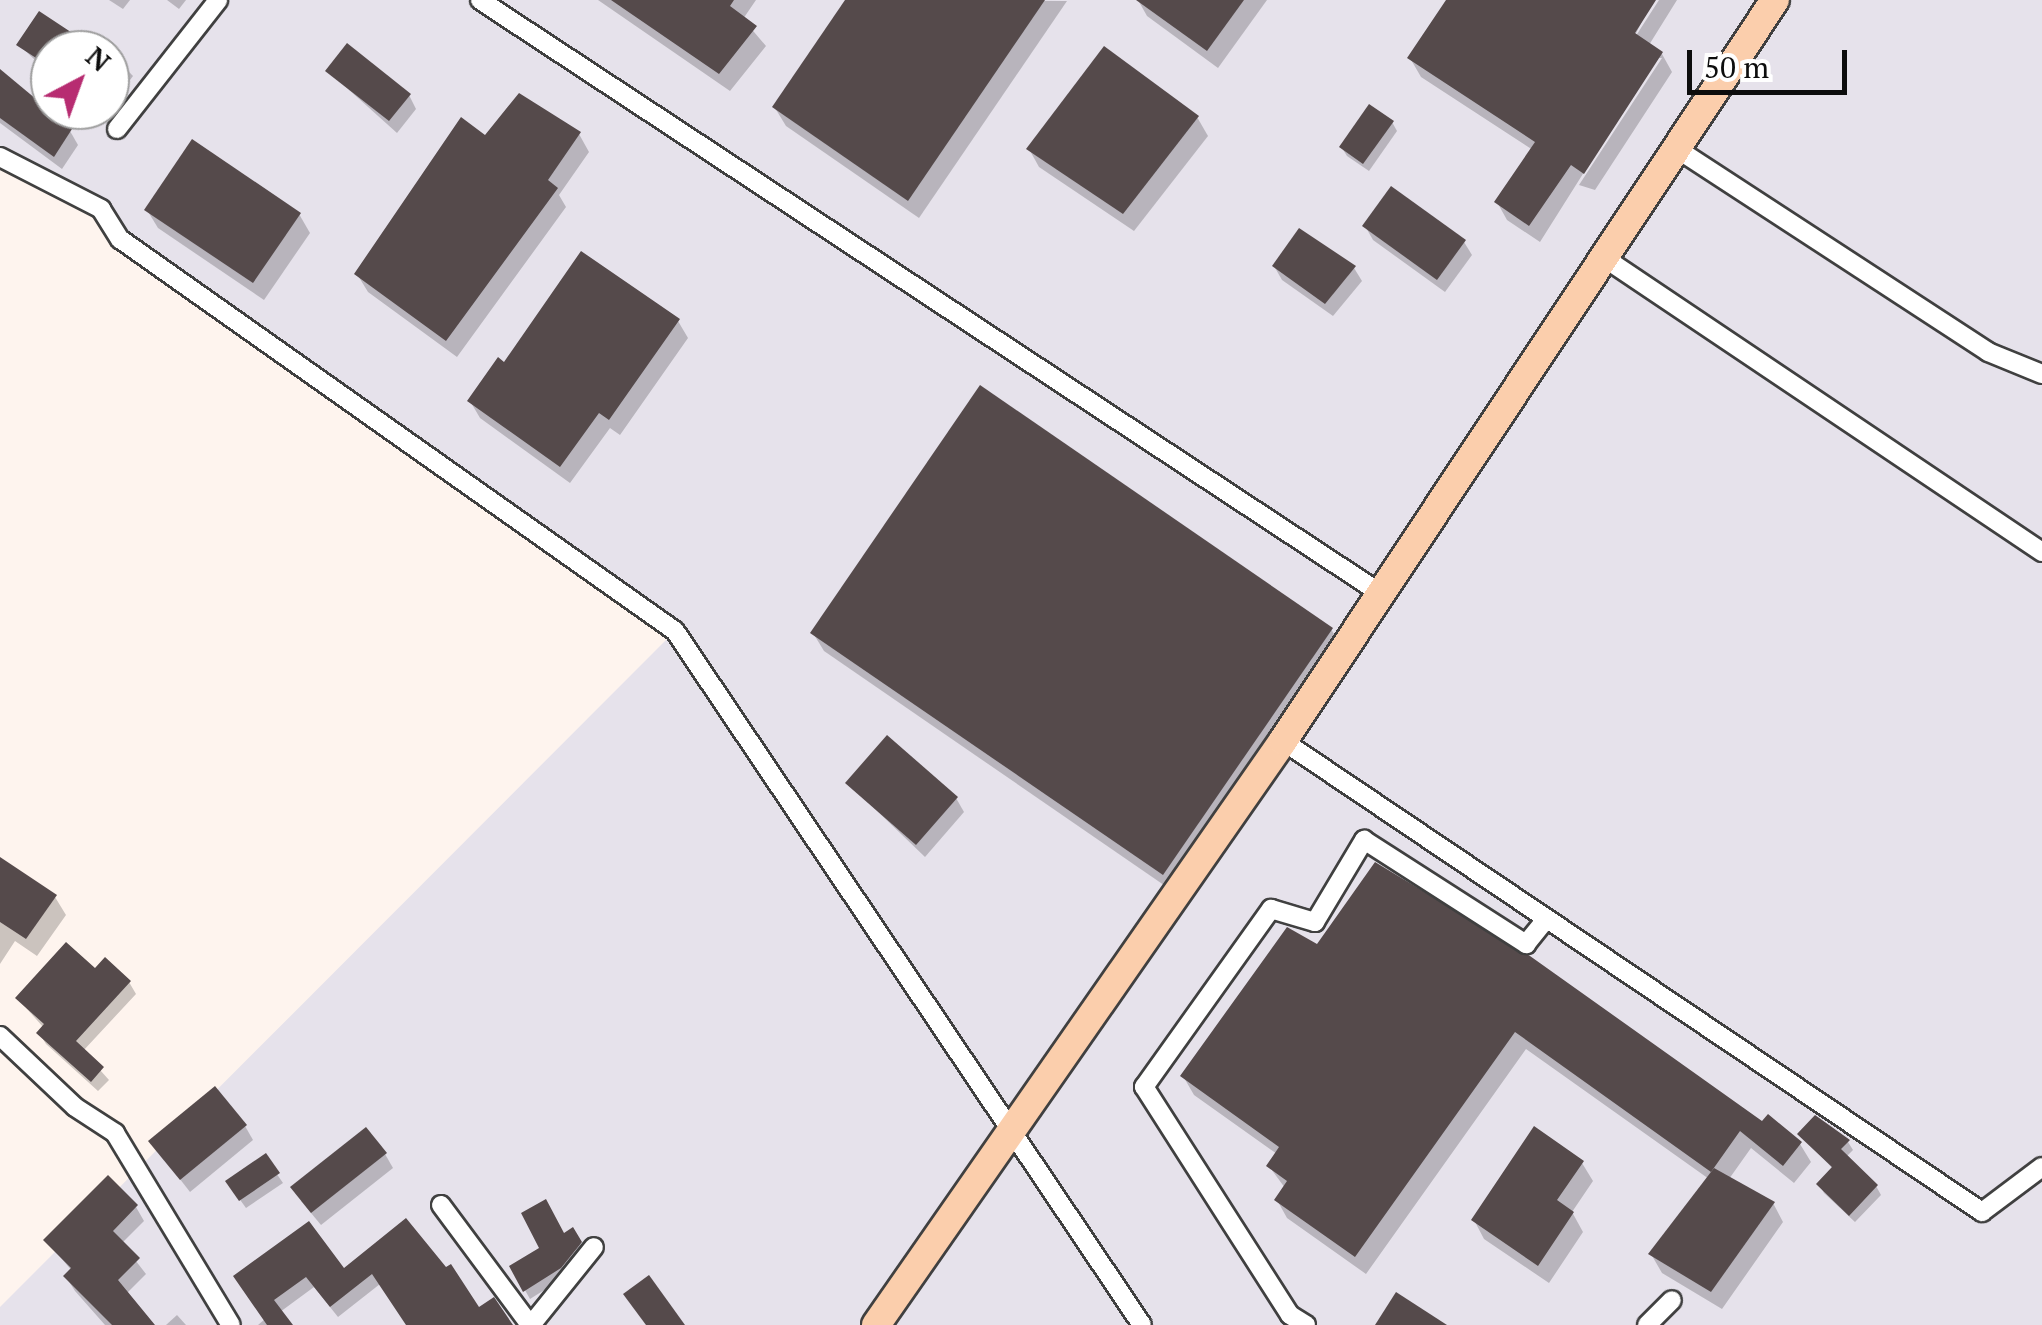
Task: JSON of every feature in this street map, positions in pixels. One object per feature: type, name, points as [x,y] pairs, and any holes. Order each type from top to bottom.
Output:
[{"type":"main road","points":[[876,1325],[1010,1138],[1283,741],[1775,0]]},
{"type":"street","points":[[130,112],[218,0]]},
{"type":"street","points":[[480,0],[1380,593]]},
{"type":"street","points":[[1677,148],[1988,352],[2042,374]]},
{"type":"street","points":[[0,157],[100,209],[120,238],[675,631],[1010,1138],[1142,1325]]},
{"type":"street","points":[[1603,257],[2042,552]]},
{"type":"street","points":[[1283,741],[1982,1212],[2042,1166]]},
{"type":"street","points":[[1306,1325],[1290,1315],[1144,1087],[1271,909],[1314,922],[1364,840],[1526,944],[1546,920]]},
{"type":"street","points":[[0,1036],[75,1108],[115,1133],[231,1325]]},
{"type":"street","points":[[441,1204],[530,1325],[594,1247]]},
{"type":"street","points":[[1647,1325],[1672,1300]]},
{"type":"shaded area","points":[[0,0],[2042,0],[2042,1325],[0,1325],[0,1307],[675,631],[120,239],[100,209],[0,157]]},
{"type":"building","points":[[611,0],[734,0],[730,6],[757,26],[719,74]]},
{"type":"building","points":[[845,0],[1045,0],[908,201],[772,107]]},
{"type":"building","points":[[1136,0],[1244,0],[1207,51]]},
{"type":"building","points":[[1446,0],[1656,0],[1635,33],[1663,52],[1584,174],[1571,165],[1529,226],[1494,202],[1535,142],[1407,58]]},
{"type":"building","points":[[39,11],[68,30],[30,30],[30,54],[16,45]]},
{"type":"building","points":[[347,43],[411,94],[389,121],[325,71]]},
{"type":"building","points":[[1104,46],[1199,116],[1123,214],[1026,149]]},
{"type":"building","points":[[0,69],[30,94],[30,130],[71,130],[54,157],[0,118]]},
{"type":"building","points":[[519,93],[581,132],[548,180],[558,188],[446,341],[354,274],[461,117],[485,135]]},
{"type":"building","points":[[1369,104],[1394,121],[1363,164],[1339,147]]},
{"type":"building","points":[[192,139],[301,213],[253,283],[144,210]]},
{"type":"building","points":[[1391,186],[1466,240],[1437,280],[1362,226]]},
{"type":"building","points":[[1299,228],[1356,266],[1325,304],[1272,266]]},
{"type":"building","points":[[581,251],[680,319],[609,420],[599,413],[560,467],[467,401],[498,357],[504,362]]},
{"type":"building","points":[[980,385],[1333,628],[1163,875],[810,633]]},
{"type":"building","points":[[887,735],[958,797],[916,845],[845,783]]},
{"type":"building","points":[[0,857],[57,895],[26,939],[0,922]]},
{"type":"building","points":[[1375,862],[1530,956],[1762,1121],[1768,1114],[1802,1142],[1783,1166],[1740,1131],[1711,1172],[1515,1032],[1355,1257],[1274,1200],[1287,1181],[1266,1166],[1279,1147],[1180,1076],[1287,927],[1317,944]]},
{"type":"building","points":[[66,942],[95,968],[105,957],[131,981],[76,1041],[104,1067],[91,1082],[36,1033],[44,1024],[15,998]]},
{"type":"building","points":[[215,1086],[247,1125],[180,1180],[148,1141]]},
{"type":"building","points":[[1815,1115],[1850,1140],[1841,1149],[1878,1185],[1849,1216],[1816,1184],[1832,1167],[1797,1134]]},
{"type":"building","points":[[1534,1126],[1584,1161],[1557,1200],[1574,1212],[1538,1266],[1471,1220]]},
{"type":"building","points":[[366,1127],[387,1153],[311,1213],[290,1187]]},
{"type":"building","points":[[266,1153],[280,1173],[239,1201],[225,1181]]},
{"type":"building","points":[[1714,1168],[1775,1202],[1711,1292],[1648,1254]]},
{"type":"building","points":[[108,1175],[138,1205],[113,1231],[140,1258],[118,1280],[155,1325],[112,1325],[63,1276],[71,1268],[43,1240]]},
{"type":"building","points":[[546,1199],[564,1233],[573,1227],[582,1242],[561,1268],[523,1292],[509,1266],[539,1248],[521,1213]]},
{"type":"building","points":[[406,1218],[446,1267],[451,1264],[479,1307],[494,1297],[513,1325],[406,1325],[372,1274],[330,1307],[306,1277],[274,1300],[293,1325],[267,1325],[233,1276],[309,1221],[344,1268]]},
{"type":"building","points":[[649,1275],[685,1325],[646,1325],[623,1294]]},
{"type":"building","points":[[1396,1292],[1447,1325],[1375,1325]]}]
